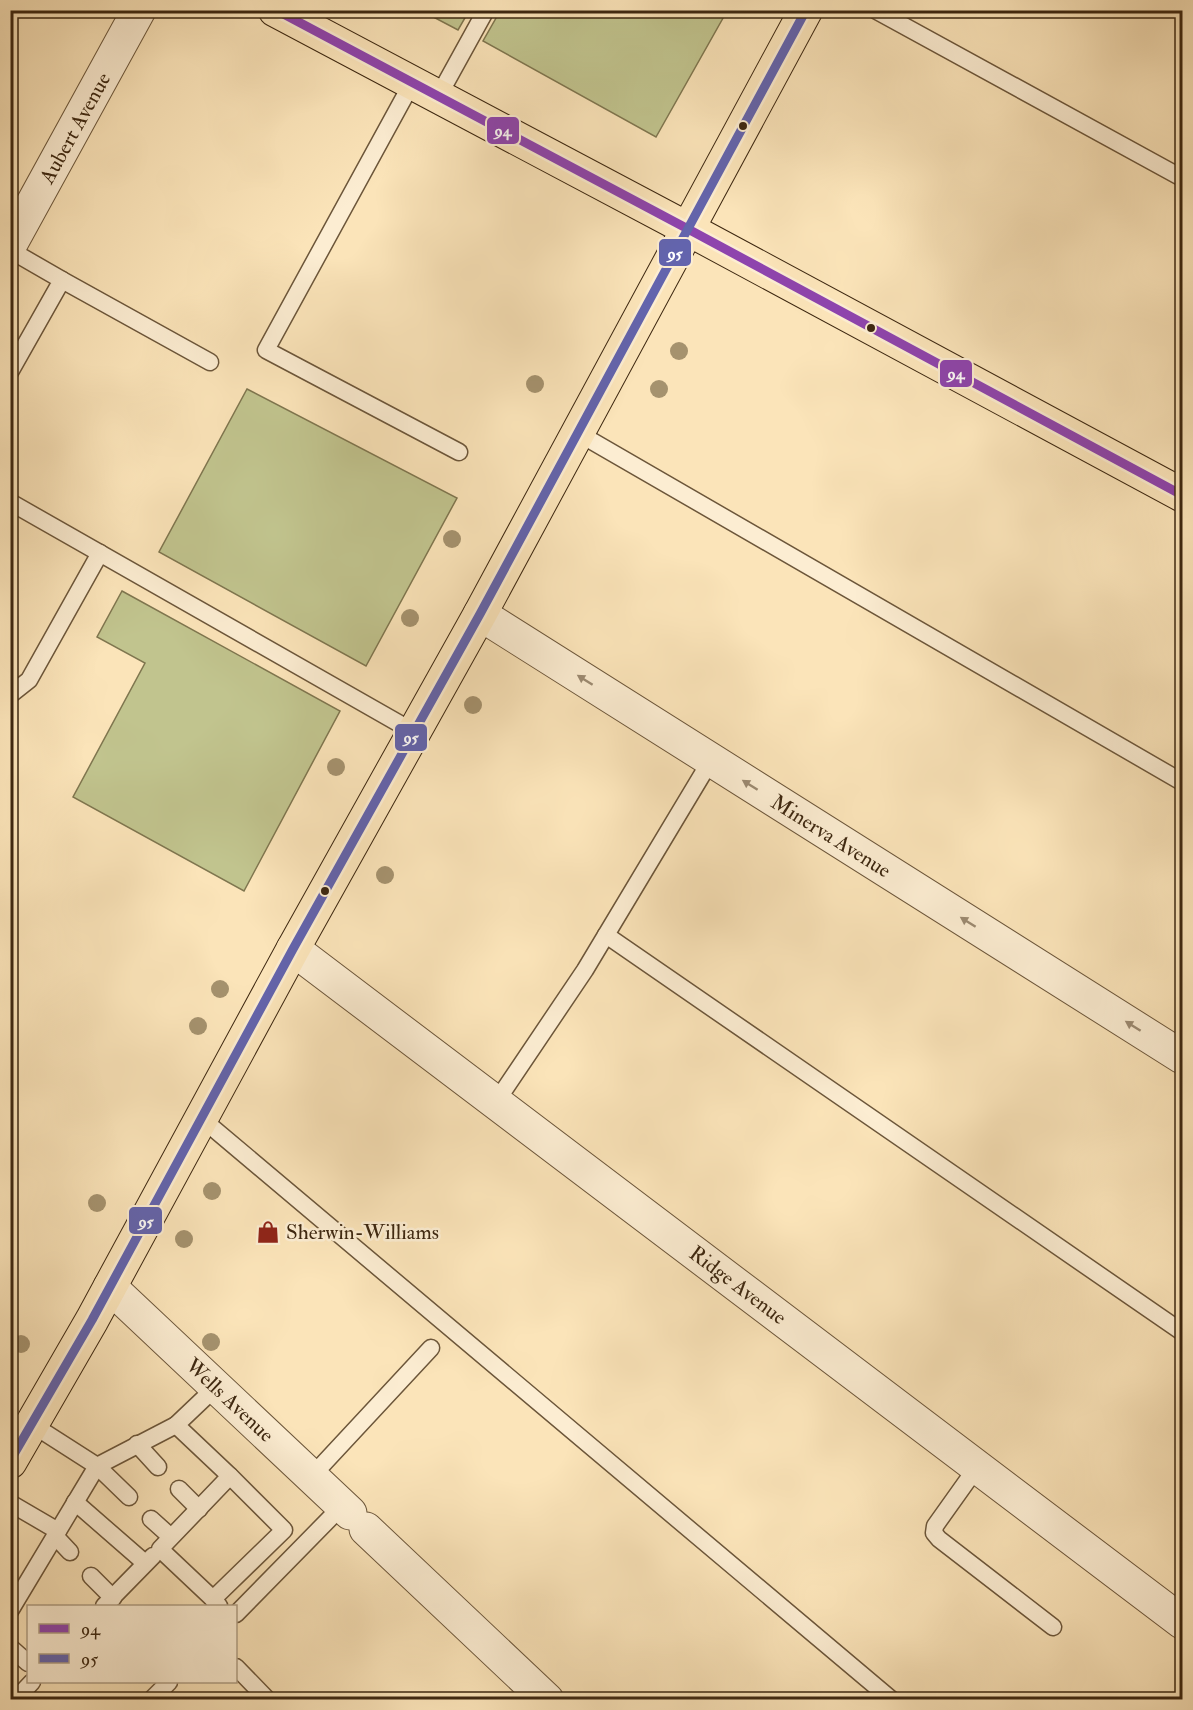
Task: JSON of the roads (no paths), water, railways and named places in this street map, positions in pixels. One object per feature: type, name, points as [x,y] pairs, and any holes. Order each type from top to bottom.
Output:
[{"type":"main road","points":[[275,10],[1182,495]]},
{"type":"main road","points":[[10,1462],[110,1287],[293,949],[480,614],[806,10]]},
{"type":"street","name":"Aubert Avenue","points":[[10,245],[139,10]]},
{"type":"street","name":"Minerva Avenue","points":[[480,614],[1182,1058]]},
{"type":"street","name":"Ridge Avenue","points":[[293,949],[1182,1622]]},
{"type":"street","name":"Wells Avenue","points":[[110,1287],[547,1700]]},
{"type":"lane","points":[[459,452],[266,350],[425,90],[486,10]]},
{"type":"lane","points":[[875,10],[1182,178]]},
{"type":"lane","points":[[10,250],[210,362]]},
{"type":"lane","points":[[10,372],[62,280]]},
{"type":"lane","points":[[578,433],[1182,782]]},
{"type":"lane","points":[[10,502],[414,732]]},
{"type":"lane","points":[[13,689],[29,680],[100,553]]},
{"type":"lane","points":[[496,1102],[585,970],[711,760]]},
{"type":"lane","points":[[606,935],[1182,1332]]},
{"type":"lane","points":[[201,1118],[892,1700]]},
{"type":"lane","points":[[311,1477],[430,1348]]},
{"type":"lane","points":[[10,1611],[32,1583],[56,1534],[97,1466],[176,1425],[216,1387]]},
{"type":"lane","points":[[33,1425],[97,1466],[129,1497]]},
{"type":"lane","points":[[151,1519],[166,1543],[216,1603],[284,1530],[176,1425]]},
{"type":"lane","points":[[137,1444],[158,1467]]},
{"type":"lane","points":[[977,1467],[934,1526],[934,1533],[1053,1627]]},
{"type":"lane","points":[[91,1576],[109,1602],[230,1476]]},
{"type":"lane","points":[[179,1489],[199,1509]]},
{"type":"lane","points":[[75,1502],[145,1563]]},
{"type":"lane","points":[[10,1503],[56,1534],[70,1552]]},
{"type":"lane","points":[[237,1613],[353,1516]]},
{"type":"lane","points":[[10,1647],[27,1662]]},
{"type":"lane","points":[[237,1668],[268,1700]]},
{"type":"lane","points":[[15,1700],[31,1683]]},
{"type":"lane","points":[[151,1700],[168,1683]]},
{"type":"place","name":"Sherwin-Williams","points":[[268,1232]]}]
